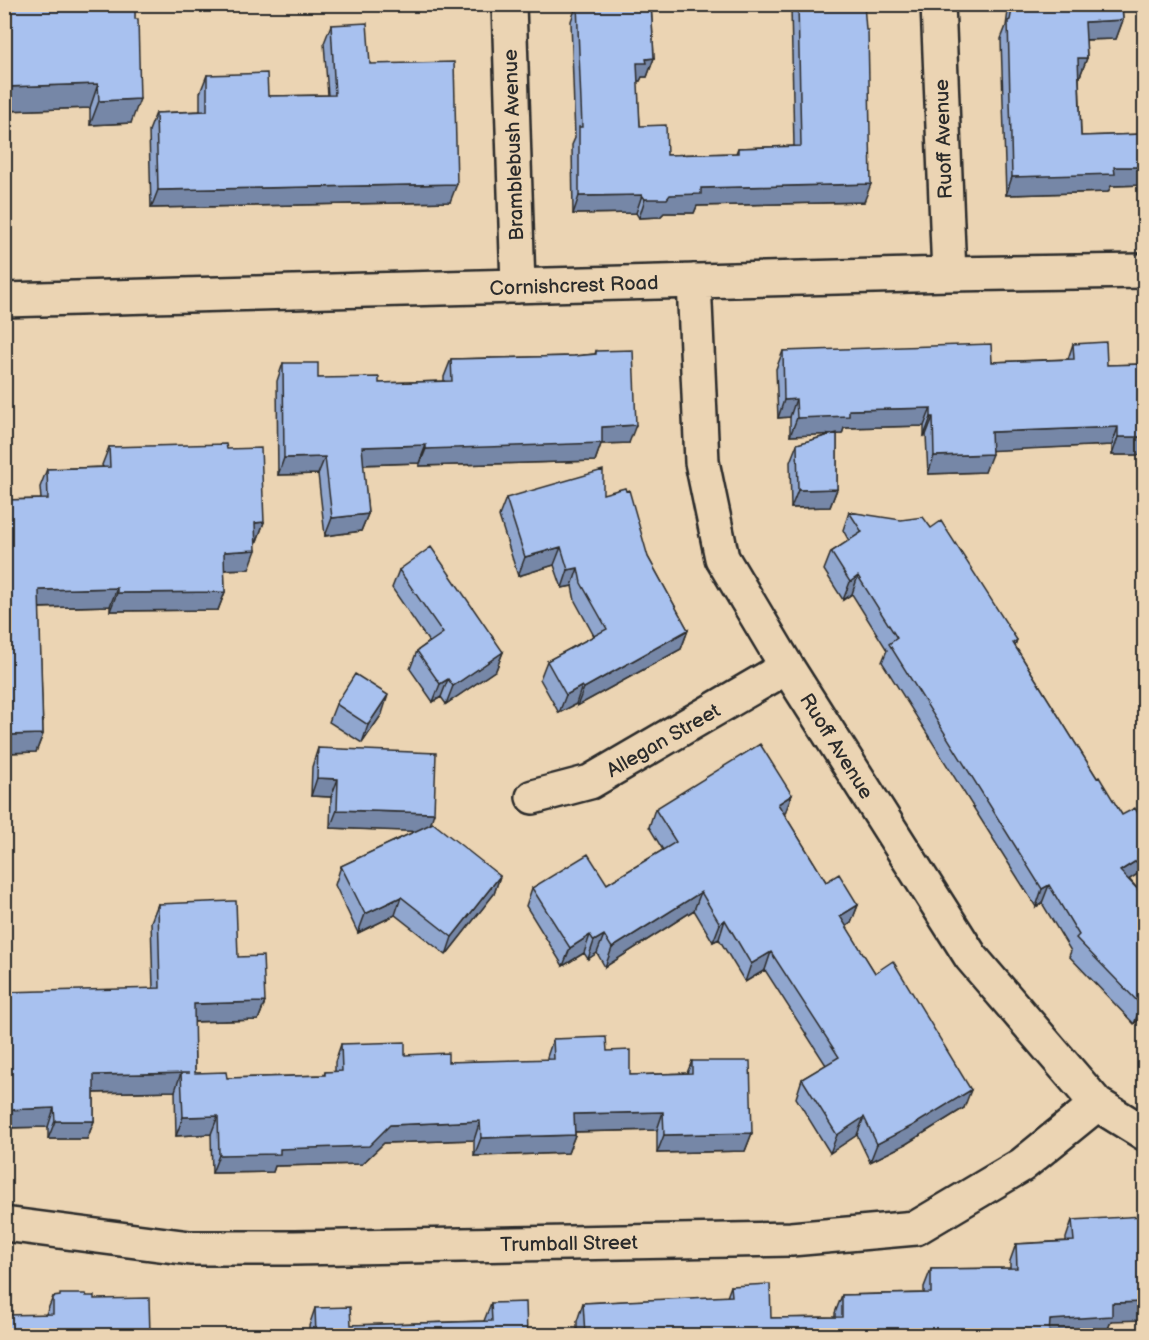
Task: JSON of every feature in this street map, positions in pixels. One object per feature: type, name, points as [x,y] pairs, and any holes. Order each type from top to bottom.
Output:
[{"type":"street","name":"Bramblebush Avenue","points":[[508,4],[518,286]]},
{"type":"street","name":"Ruoff Avenue","points":[[938,4],[949,274]]},
{"type":"street","name":"Cornishcrest Road","points":[[4,300],[949,274],[1144,271]]},
{"type":"street","name":"Ruoff Avenue","points":[[694,281],[702,462],[722,558],[787,667],[971,957],[1097,1104],[1144,1133]]},
{"type":"street","name":"Allegan Street","points":[[533,797],[590,782],[787,667]]},
{"type":"street","name":"Trumball Street","points":[[4,1224],[190,1248],[791,1239],[916,1228],[1022,1165],[1097,1104]]},
{"type":"building","points":[[4,4],[135,4],[135,19],[138,19],[140,99],[99,101],[98,84],[4,87]]},
{"type":"building","points":[[577,4],[651,4],[654,58],[646,59],[647,63],[637,63],[640,126],[666,125],[667,155],[738,153],[738,148],[801,146],[798,4],[864,4],[866,30],[868,30],[871,184],[701,188],[701,194],[670,195],[667,199],[645,199],[642,195],[579,196],[579,127],[582,127]]},
{"type":"building","points":[[1013,4],[1122,4],[1123,20],[1085,22],[1087,58],[1078,58],[1081,136],[1144,134],[1144,167],[1114,167],[1115,174],[1012,177],[1008,21]]},
{"type":"building","points":[[367,23],[370,64],[454,62],[457,184],[158,190],[156,113],[207,111],[207,75],[267,73],[268,96],[335,95],[331,25]]},
{"type":"building","points":[[1106,342],[1107,365],[1144,364],[1144,437],[1118,437],[1118,427],[991,432],[992,454],[934,456],[931,408],[849,410],[849,416],[797,418],[796,399],[784,400],[783,351],[991,344],[992,362],[1074,359],[1073,344]]},
{"type":"building","points":[[633,350],[636,425],[602,427],[602,443],[426,449],[426,445],[362,447],[368,514],[332,518],[325,457],[284,458],[283,363],[318,363],[318,378],[379,377],[379,383],[452,381],[451,359],[574,356],[596,354],[596,351]]},
{"type":"building","points":[[837,433],[837,489],[798,490],[797,444]]},
{"type":"building","points":[[226,444],[227,449],[261,448],[264,522],[255,523],[256,550],[224,552],[225,592],[117,593],[117,588],[39,590],[43,734],[7,735],[4,673],[4,500],[48,499],[47,469],[110,467],[109,447]]},
{"type":"building","points":[[603,470],[603,494],[625,488],[626,491],[629,490],[648,557],[688,630],[584,688],[582,686],[566,695],[547,661],[607,629],[581,583],[578,568],[568,570],[561,547],[525,557],[506,498]]},
{"type":"building","points":[[849,512],[901,520],[923,517],[931,528],[941,521],[1017,640],[1013,643],[1097,778],[1099,777],[1122,815],[1135,808],[1144,823],[1144,856],[1120,871],[1143,895],[1141,897],[1144,900],[1144,1002],[1141,1005],[1076,938],[1079,935],[1049,885],[1042,889],[889,644],[897,638],[858,576],[850,582],[831,552],[862,532]]},
{"type":"building","points":[[431,547],[503,652],[453,686],[448,679],[440,684],[417,651],[443,633],[399,570]]},
{"type":"building","points":[[355,674],[388,695],[368,725],[336,704]]},
{"type":"building","points":[[760,744],[792,795],[778,804],[826,882],[839,874],[858,905],[840,916],[875,973],[893,961],[971,1090],[912,1126],[877,1144],[864,1117],[837,1135],[802,1079],[839,1057],[771,952],[751,964],[725,920],[720,924],[701,892],[612,948],[604,935],[594,941],[590,935],[570,948],[532,888],[588,854],[607,884],[676,842],[655,809]]},
{"type":"building","points":[[318,748],[436,753],[434,813],[337,810],[338,779],[317,778]]},
{"type":"building","points":[[433,823],[500,876],[452,937],[401,897],[365,914],[341,866]]},
{"type":"building","points":[[236,901],[238,957],[263,956],[265,1002],[194,1004],[195,1073],[226,1072],[227,1078],[325,1075],[325,1072],[342,1071],[341,1044],[405,1042],[405,1055],[448,1053],[448,1062],[554,1059],[553,1039],[606,1037],[607,1051],[630,1050],[630,1075],[692,1073],[692,1061],[750,1061],[752,1133],[664,1135],[663,1112],[574,1114],[575,1135],[481,1138],[480,1121],[390,1125],[369,1146],[280,1149],[280,1154],[219,1155],[218,1116],[183,1117],[181,1073],[94,1075],[94,1121],[55,1121],[54,1108],[4,1110],[4,992],[160,988],[158,904]]},
{"type":"building","points":[[1144,1216],[1144,1302],[1112,1303],[1112,1316],[1050,1320],[1049,1335],[585,1335],[583,1303],[732,1296],[731,1286],[770,1284],[771,1318],[842,1317],[842,1295],[931,1293],[931,1269],[1017,1268],[1016,1244],[1074,1241],[1072,1220]]},
{"type":"building","points":[[60,1294],[86,1294],[86,1296],[94,1296],[94,1299],[149,1298],[150,1335],[4,1335],[4,1315],[53,1314],[53,1297],[60,1296]]},
{"type":"building","points":[[526,1302],[527,1335],[316,1335],[315,1308],[350,1307],[351,1325],[492,1321],[491,1303]]}]
